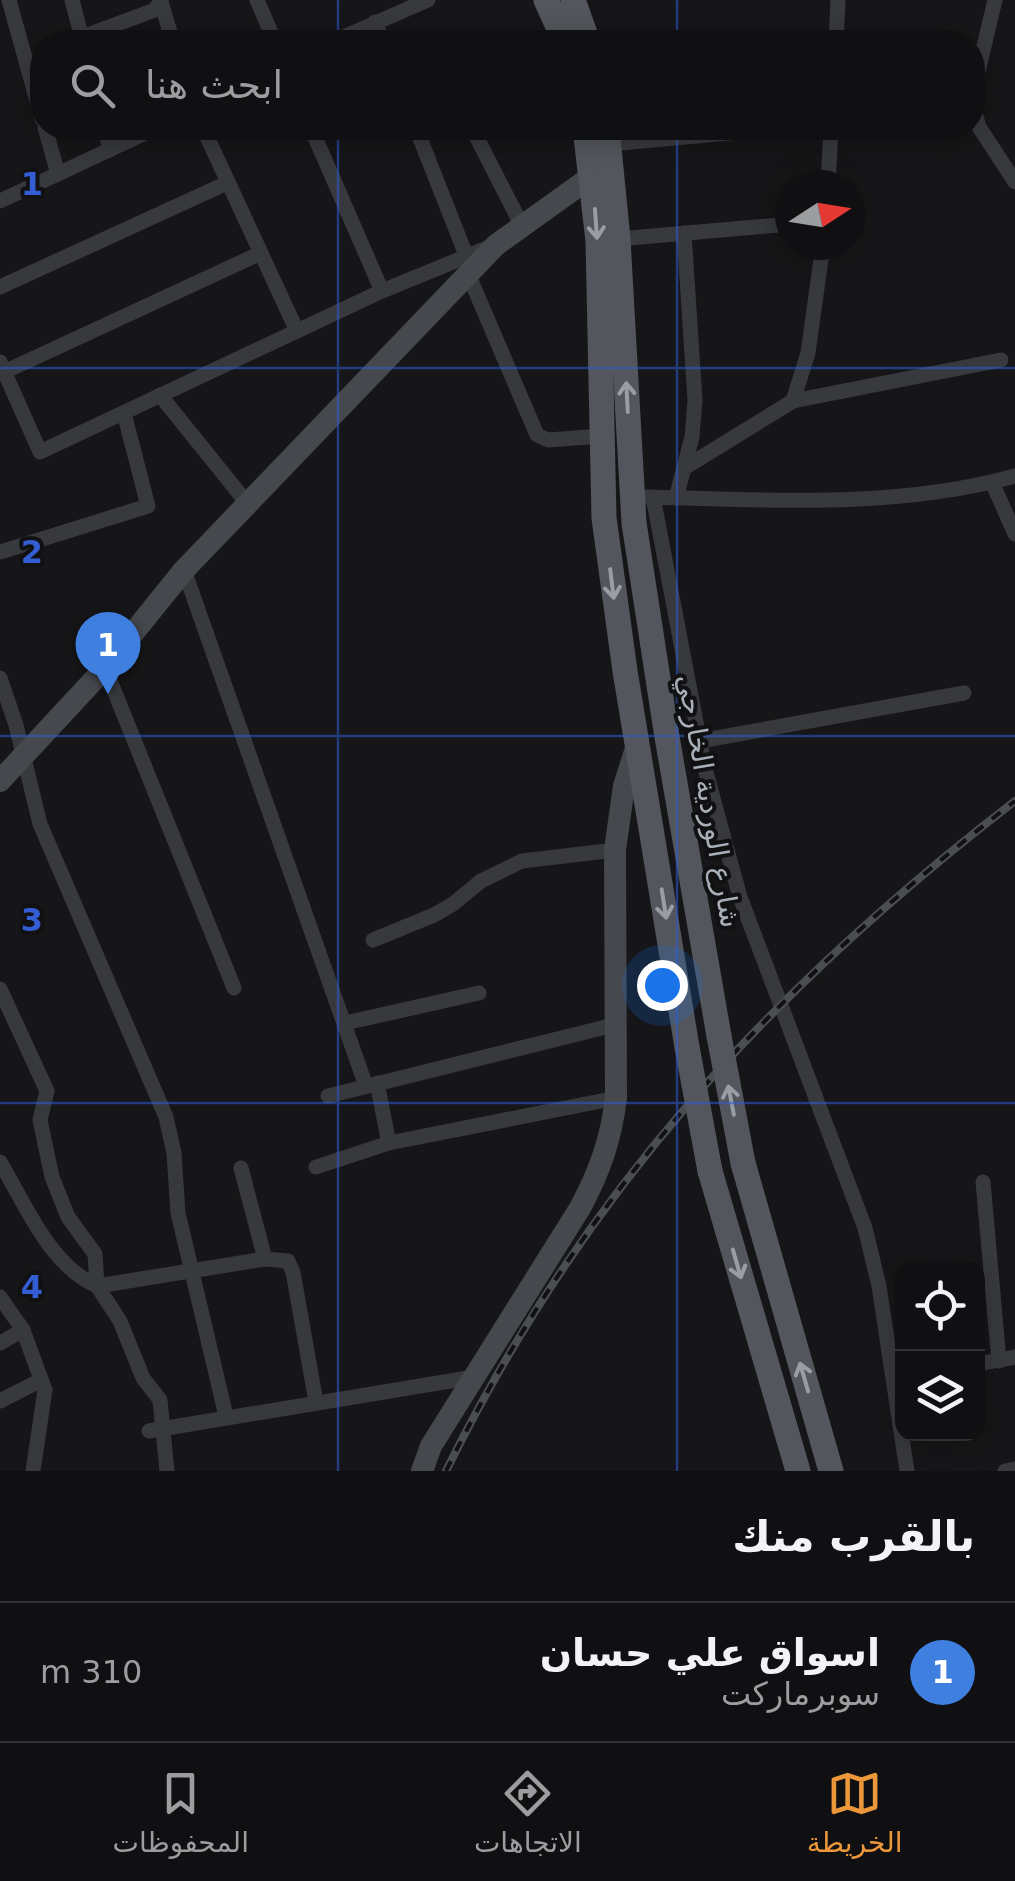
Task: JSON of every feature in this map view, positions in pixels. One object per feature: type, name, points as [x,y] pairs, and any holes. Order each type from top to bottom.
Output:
[{"type":"main road","points":[[546,0],[560,30]]},
{"type":"main road","points":[[573,0],[584,30]]},
{"type":"main road","points":[[586,140],[598,241],[604,518],[638,742],[710,1171],[798,1471]]},
{"type":"main road","name":"شارع الوردية الخارجي","points":[[608,140],[630,456],[640,506],[664,718],[743,1163],[831,1471]]},
{"type":"main road","points":[[602,442],[612,465],[621,466],[630,456]]},
{"type":"main road","points":[[604,518],[613,504],[640,506]]},
{"type":"street","points":[[9,0],[30,76]]},
{"type":"street","points":[[72,0],[80,30]]},
{"type":"street","points":[[258,0],[270,30]]},
{"type":"street","points":[[357,30],[428,0]]},
{"type":"street","points":[[837,30],[838,0]]},
{"type":"street","points":[[985,41],[994,0]]},
{"type":"street","points":[[107,30],[154,10],[161,1]]},
{"type":"street","points":[[161,1],[169,30]]},
{"type":"street","points":[[374,22],[377,30]]},
{"type":"street","points":[[985,136],[1015,182]]},
{"type":"street","points":[[48,140],[58,174]]},
{"type":"street","points":[[108,140],[110,150]]},
{"type":"street","points":[[1,195],[131,140]]},
{"type":"street","points":[[208,140],[297,331]]},
{"type":"street","points":[[317,140],[382,290]]},
{"type":"street","points":[[420,140],[537,435],[548,440],[602,442]]},
{"type":"street","points":[[478,140],[520,224]]},
{"type":"street","points":[[829,170],[830,140]]},
{"type":"street","points":[[0,781],[105,668],[184,570],[467,266],[520,224],[592,176]]},
{"type":"street","points":[[0,287],[227,183]]},
{"type":"street","points":[[618,239],[775,225]]},
{"type":"street","points":[[676,498],[692,438],[695,400],[684,234]]},
{"type":"street","points":[[261,253],[2,366],[40,452],[382,290],[467,266]]},
{"type":"street","points":[[793,401],[808,352],[821,260]]},
{"type":"street","points":[[684,468],[793,401],[1001,360]]},
{"type":"street","points":[[160,395],[247,503]]},
{"type":"street","points":[[0,552],[148,506],[124,412]]},
{"type":"street","points":[[895,1363],[865,1228],[740,897],[640,506],[676,498],[820,501],[970,488],[1015,476]]},
{"type":"street","points":[[992,482],[1015,534]]},
{"type":"street","points":[[184,570],[345,1023],[372,1085],[389,1143]]},
{"type":"street","points":[[105,668],[234,988]]},
{"type":"street","points":[[0,678],[40,824],[166,1118],[174,1152],[175,1197],[226,1416]]},
{"type":"street","points":[[700,742],[964,694]]},
{"type":"street","points":[[422,1471],[431,1446],[601,1170],[611,1137],[616,1098],[615,850],[624,786],[638,742]]},
{"type":"street","points":[[373,940],[434,915],[481,881],[522,861],[615,850]]},
{"type":"street","points":[[0,989],[47,1091],[40,1120],[48,1162],[68,1216],[95,1254],[97,1286],[120,1321],[143,1378],[160,1400],[157,1429],[168,1471]]},
{"type":"street","points":[[345,1023],[479,993]]},
{"type":"street","points":[[328,1096],[614,1026]]},
{"type":"street","points":[[316,1167],[389,1143],[616,1098]]},
{"type":"street","points":[[0,1162],[56,1255],[76,1277],[97,1286],[265,1260],[282,1259],[292,1266],[316,1402]]},
{"type":"street","points":[[241,1168],[265,1260]]},
{"type":"street","points":[[983,1182],[1007,1359]]},
{"type":"street","points":[[0,1297],[23,1330],[45,1390],[33,1471]]},
{"type":"street","points":[[0,1343],[23,1330]]},
{"type":"street","points":[[157,1429],[474,1377]]},
{"type":"street","points":[[0,1401],[41,1380]]},
{"type":"street","points":[[904,1441],[907,1471]]},
{"type":"street","points":[[1005,1471],[1015,1469]]},
{"type":"railway","points":[[446,1471],[500,1370],[559,1275],[622,1186],[690,1102],[842,946],[1015,801]]},
{"type":"place","name":"اسواق علي حسان","points":[[108,694]]}]
